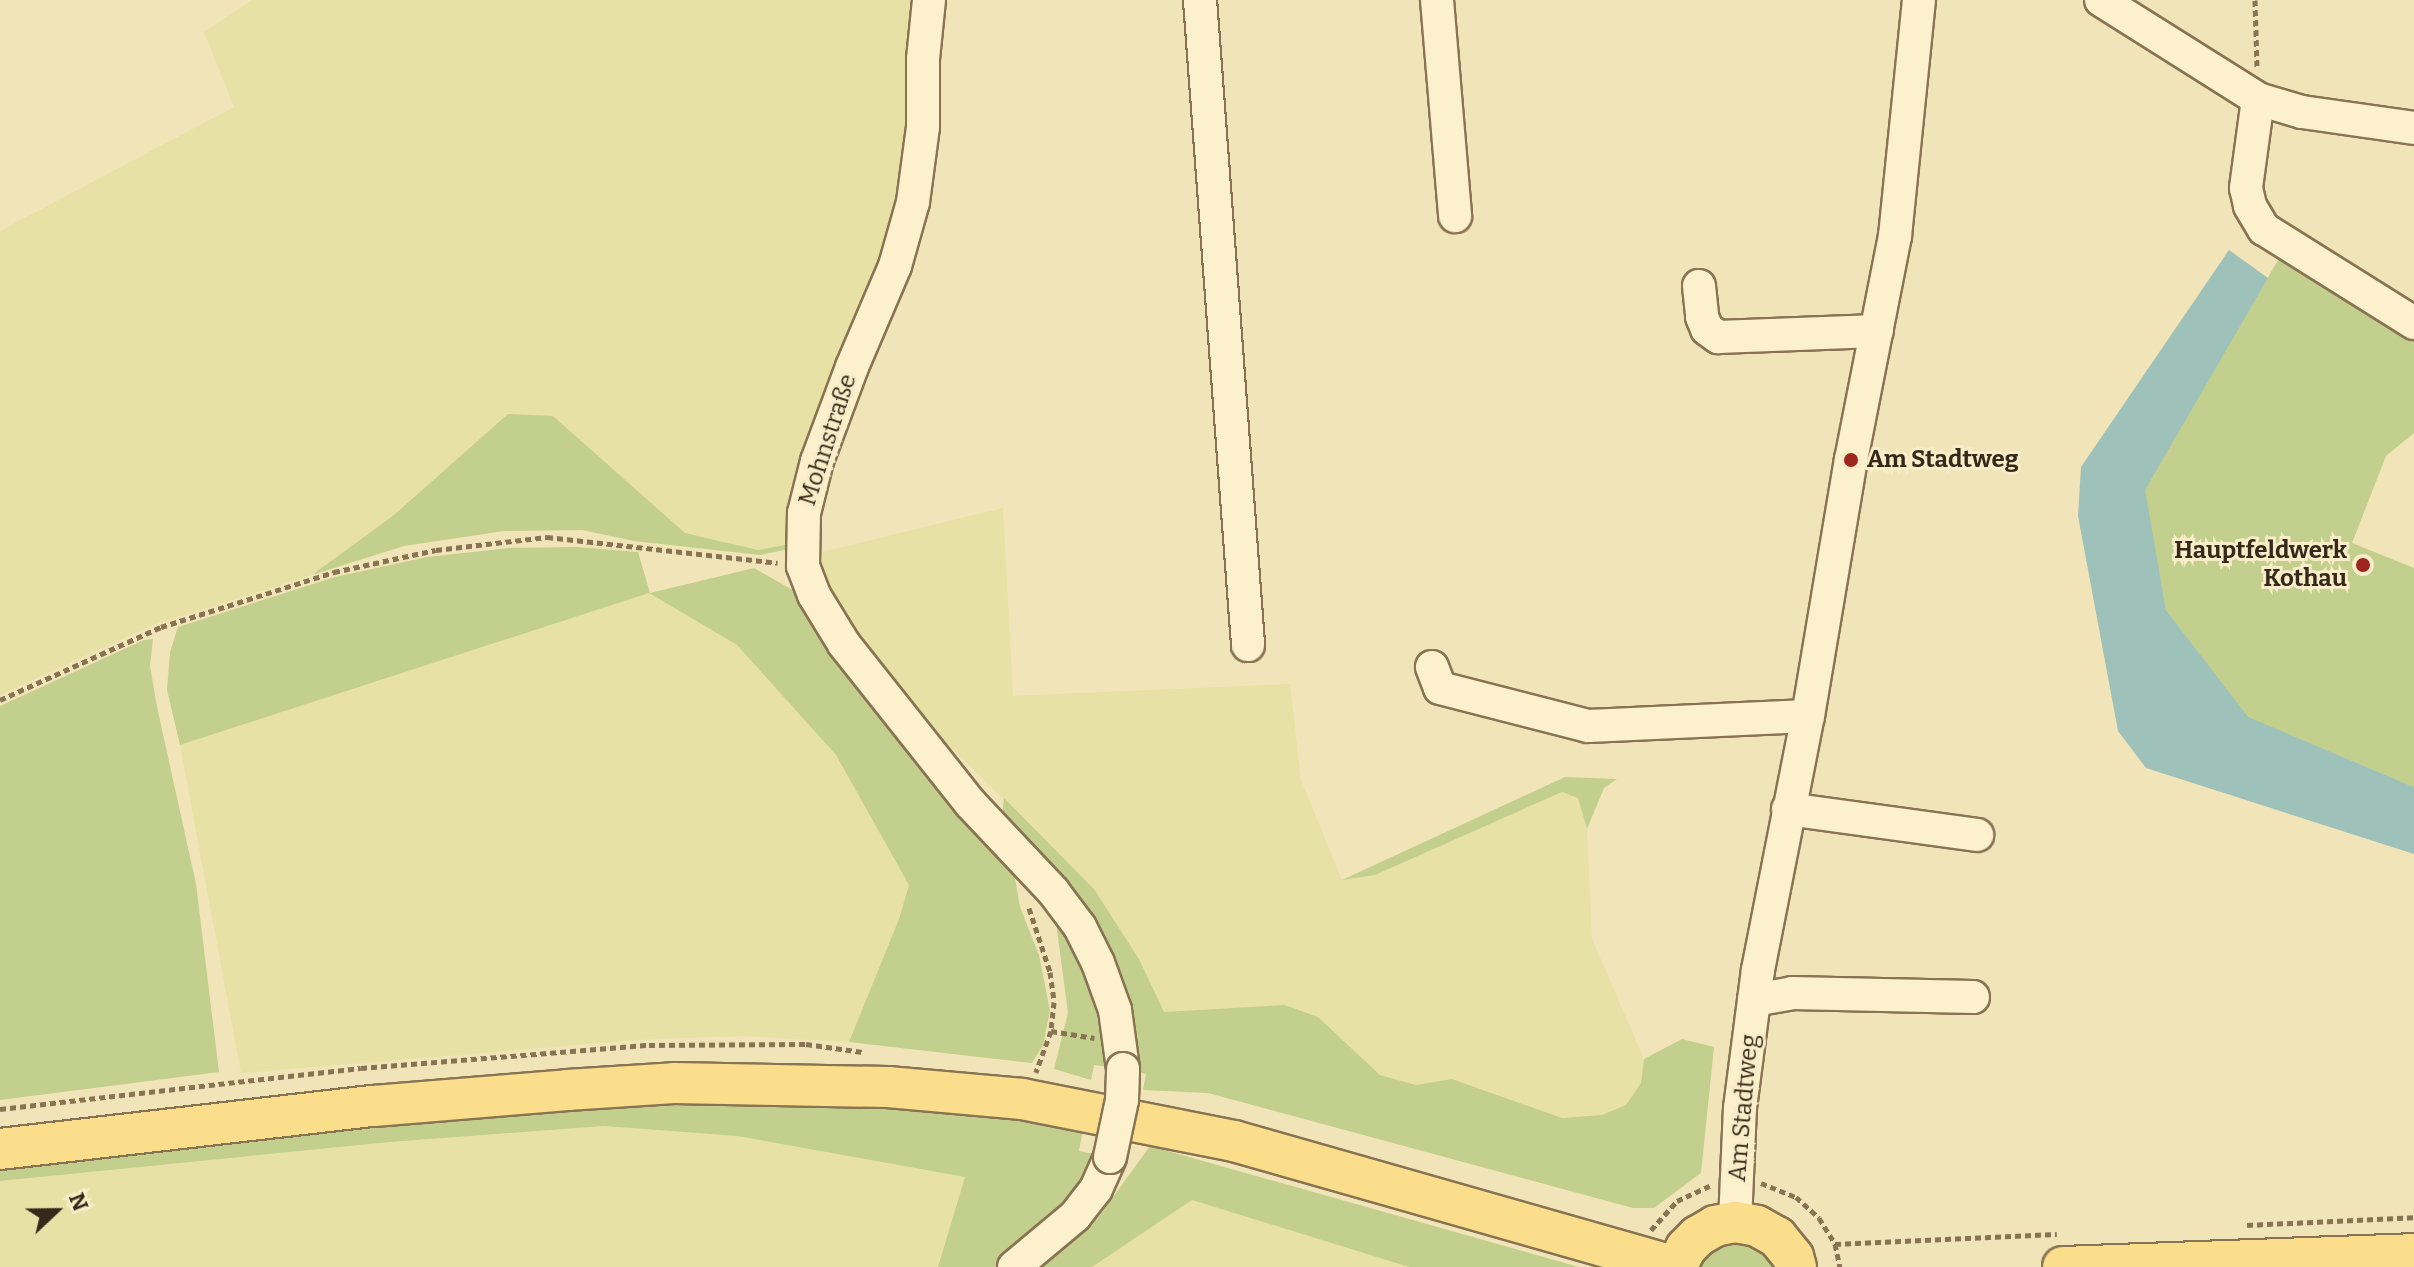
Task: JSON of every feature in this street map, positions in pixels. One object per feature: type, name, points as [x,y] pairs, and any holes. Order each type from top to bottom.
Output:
[{"type":"main road","points":[[0,1149],[374,1106],[567,1090],[674,1083],[888,1087],[1022,1099],[1234,1141],[1676,1267],[1686,1248],[1715,1226],[1735,1222],[1757,1226],[1777,1237],[1793,1257],[1796,1267]]},
{"type":"main road","points":[[2063,1267],[2414,1254]]},
{"type":"street","name":"Mohnstraße","points":[[929,0],[923,59],[922,140],[913,202],[895,266],[852,367],[817,461],[804,513],[803,566],[814,595],[844,644],[970,803],[1053,891],[1090,946],[1115,1010],[1122,1056],[1122,1100],[1110,1157],[1096,1189],[1075,1216],[1014,1267]]},
{"type":"street","points":[[1200,0],[1248,645]]},
{"type":"street","points":[[1437,0],[1455,216]]},
{"type":"street","name":"Am Stadtweg","points":[[1735,1222],[1740,1108],[1754,1000],[1808,716],[1851,460],[1895,236],[1919,0]]},
{"type":"street","points":[[2101,0],[2258,99],[2302,112],[2414,128]]},
{"type":"street","points":[[2258,99],[2246,188],[2250,206],[2264,229],[2414,323]]},
{"type":"street","points":[[1699,286],[1702,317],[1707,329],[1718,337],[1877,331]]},
{"type":"street","points":[[1432,667],[1440,688],[1588,726],[1808,716]]},
{"type":"street","points":[[1788,809],[1977,835]]},
{"type":"street","points":[[1754,1000],[1792,993],[1973,997]]},
{"type":"path","points":[[2255,0],[2258,99]]},
{"type":"path","points":[[0,700],[161,627],[334,572],[436,550],[547,537],[803,566]]},
{"type":"path","points":[[1027,863],[1019,882],[1050,972],[1054,1002],[1051,1031],[1036,1072]]},
{"type":"path","points":[[1051,1031],[1122,1056]]},
{"type":"path","points":[[1835,1244],[1840,1267]]},
{"type":"shaded area","points":[[252,0],[919,0],[905,184],[790,544],[758,550],[685,533],[553,416],[394,515],[312,575],[153,625],[0,695],[0,231],[234,107],[204,32]]},
{"type":"shaded area","points":[[1003,508],[1013,696],[1290,684],[1301,780],[1342,880],[1375,875],[1562,792],[1578,798],[1587,829],[1592,939],[1644,1059],[1641,1083],[1626,1105],[1602,1115],[1562,1118],[1453,1079],[1416,1085],[1380,1075],[1318,1017],[1285,1005],[1164,1012],[1139,959],[1094,889],[904,701],[866,652],[823,585],[813,554]]},
{"type":"shaded area","points":[[649,593],[737,645],[836,755],[909,885],[899,919],[849,1042],[743,1036],[650,1039],[241,1073],[180,745]]},
{"type":"shaded area","points":[[605,1126],[737,1136],[965,1177],[938,1267],[0,1267],[0,1181],[390,1142]]},
{"type":"shaded area","points":[[1192,1200],[1409,1267],[1092,1267]]},
{"type":"green space","points":[[2281,255],[2414,337],[2414,433],[2386,456],[2352,543],[2414,568],[2414,787],[2247,717],[2166,610],[2144,490]]},
{"type":"green space","points":[[508,414],[553,416],[685,533],[758,550],[790,544],[789,549],[760,555],[634,541],[582,530],[504,531],[404,546],[312,575],[394,515]]},
{"type":"green space","points":[[577,547],[638,552],[650,593],[754,568],[796,592],[936,775],[1011,856],[1020,907],[1039,955],[1050,1011],[1043,1045],[1032,1063],[849,1042],[899,919],[909,885],[836,755],[737,645],[649,593],[180,745],[167,690],[170,652],[178,627],[335,577],[427,557],[509,548]]},
{"type":"green space","points":[[153,639],[150,666],[196,884],[219,1072],[0,1100],[0,706],[144,640]]},
{"type":"green space","points":[[1565,777],[1617,779],[1604,788],[1587,829],[1578,798],[1562,792],[1375,875],[1342,880]]},
{"type":"green space","points":[[1004,798],[1094,889],[1139,959],[1164,1012],[1285,1005],[1318,1017],[1380,1075],[1416,1085],[1452,1079],[1562,1118],[1602,1115],[1626,1105],[1641,1083],[1644,1059],[1682,1039],[1714,1047],[1701,1173],[1654,1208],[1633,1208],[1208,1093],[1143,1090],[1146,1074],[1134,1071],[1136,1035],[1123,989],[1002,816]]},
{"type":"green space","points":[[1055,915],[1075,942],[1103,1012],[1108,1067],[1094,1065],[1091,1080],[1054,1069],[1068,1013]]},
{"type":"green space","points":[[703,1095],[996,1115],[1083,1130],[1079,1151],[1094,1154],[1071,1202],[1031,1241],[996,1267],[938,1267],[965,1177],[737,1136],[604,1126],[390,1142],[0,1181],[0,1166],[356,1126]]},
{"type":"green space","points":[[1150,1146],[1579,1267],[1409,1267],[1192,1200],[1092,1267],[1034,1267],[1098,1218]]},
{"type":"green space","points":[[1748,1238],[1781,1267],[1688,1267],[1704,1246]]},
{"type":"water","points":[[2229,250],[2268,278],[2145,490],[2166,610],[2248,717],[2414,787],[2414,854],[2146,768],[2118,731],[2078,516],[2081,467]]},
{"type":"place","name":"Am Stadtweg","points":[[1851,460]]},
{"type":"place","name":"Hauptfeldwerk Kothau","points":[[2363,565]]}]
